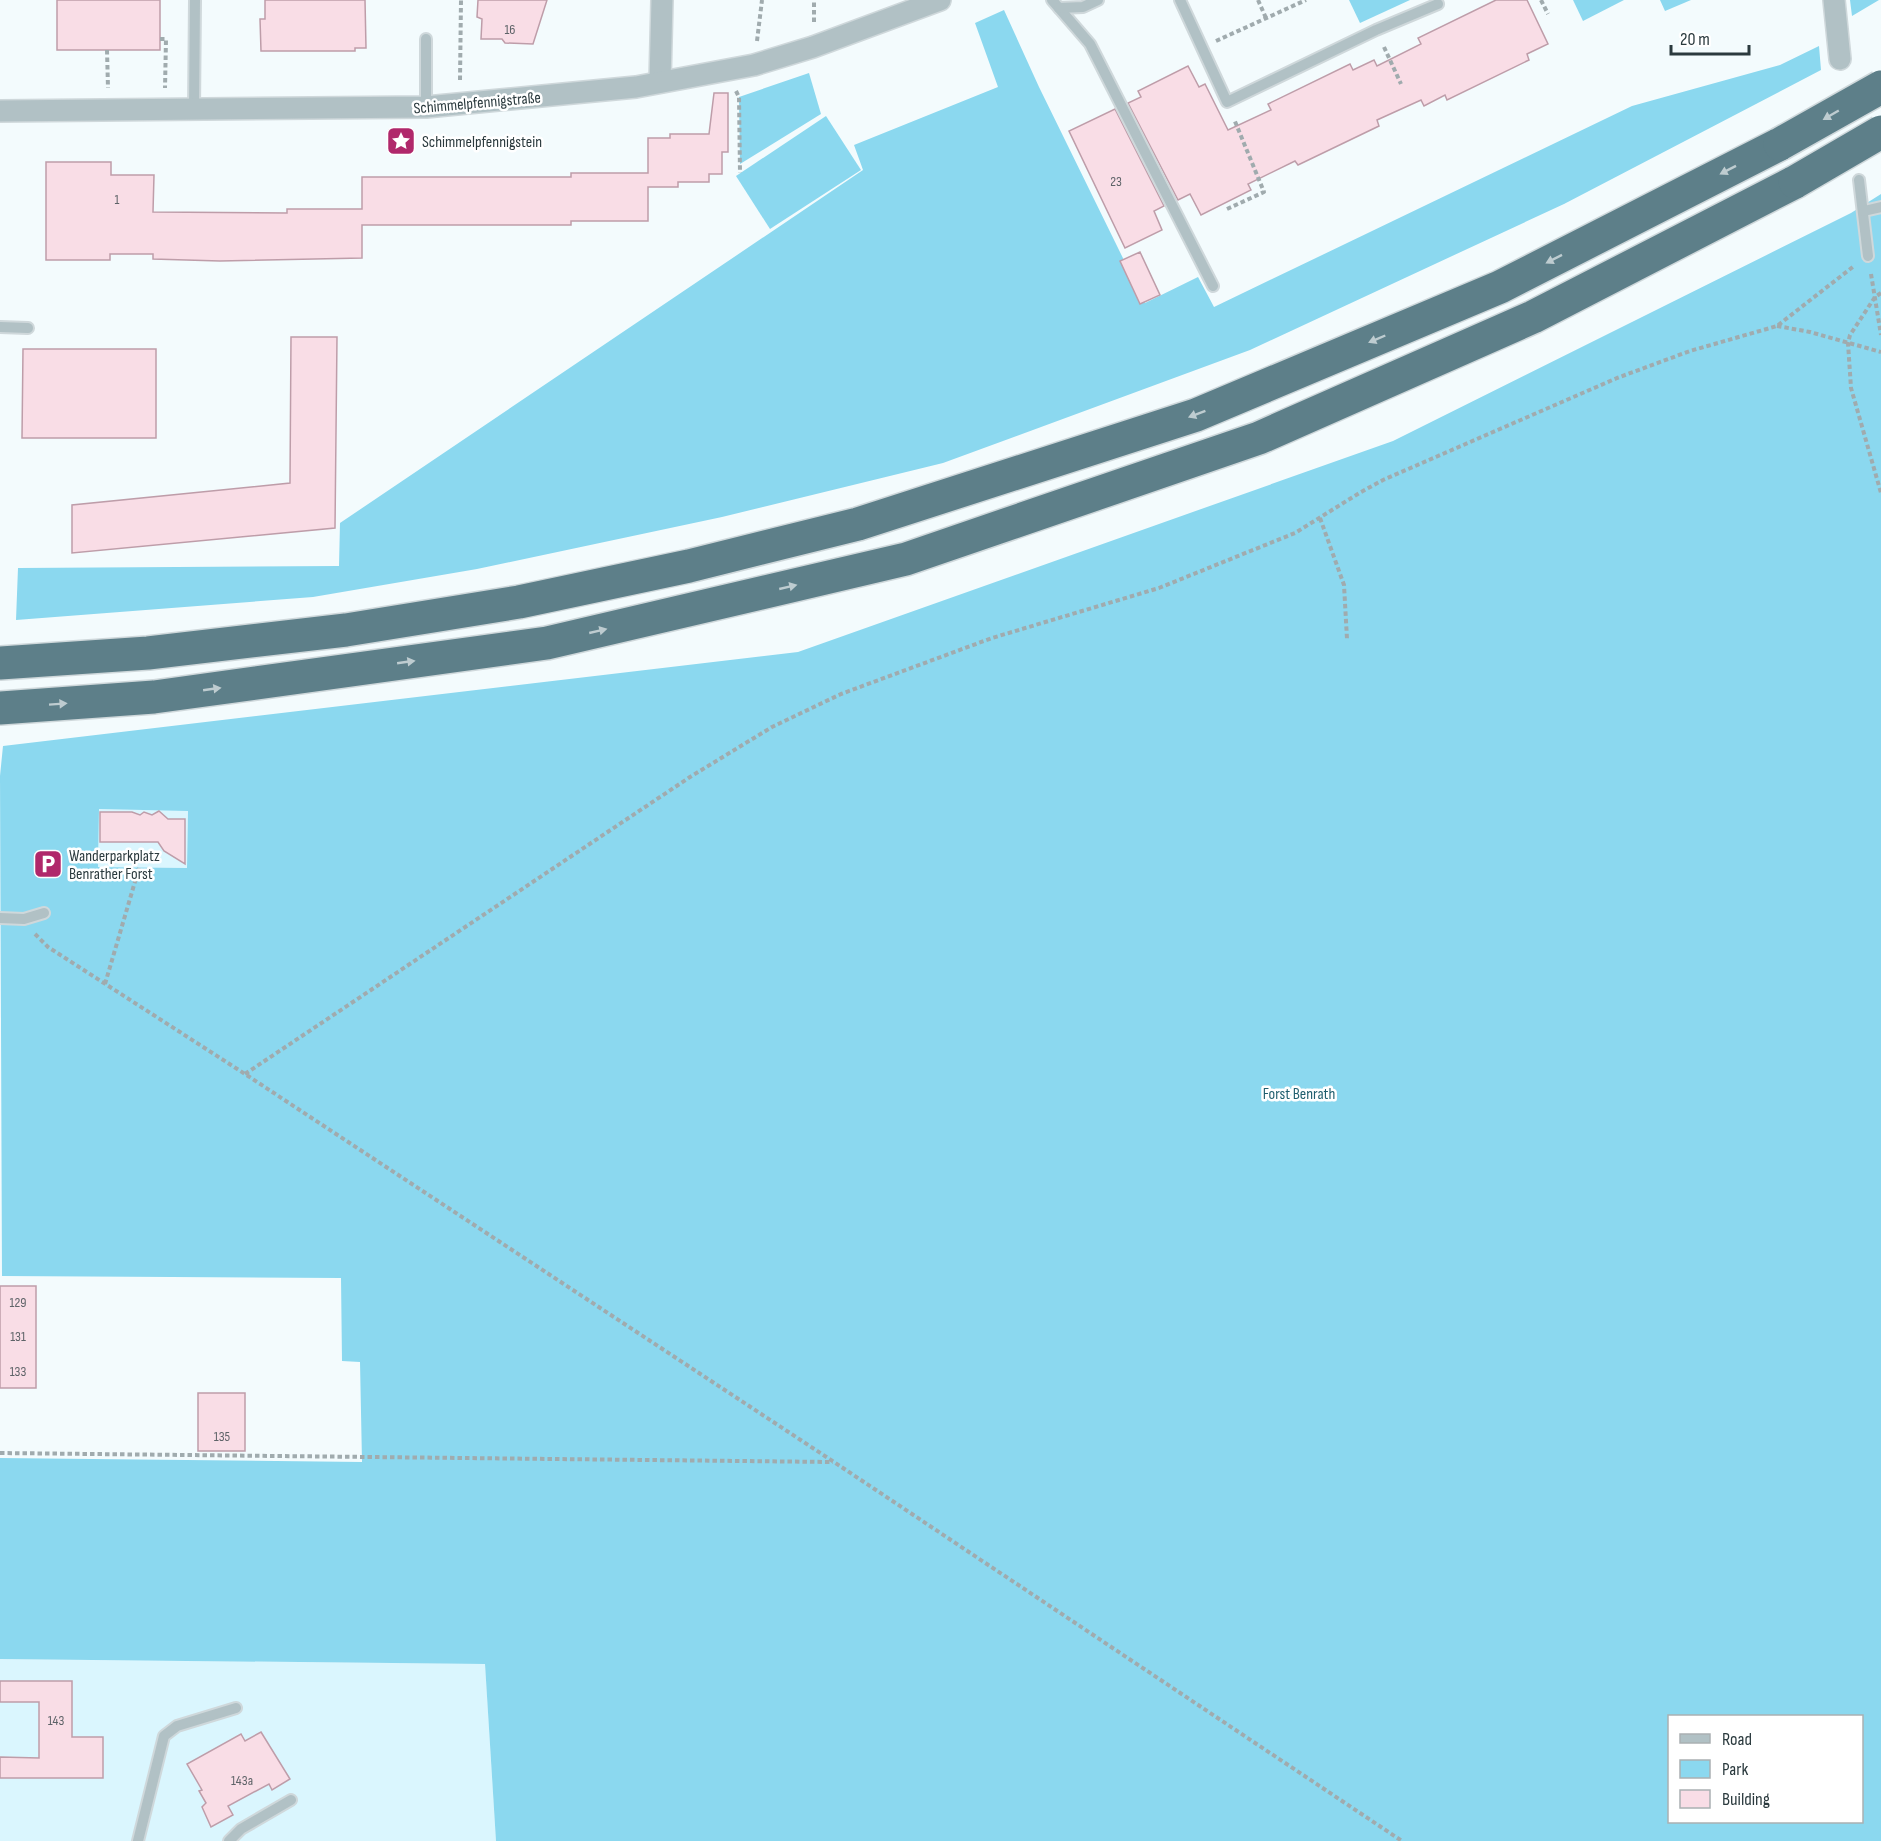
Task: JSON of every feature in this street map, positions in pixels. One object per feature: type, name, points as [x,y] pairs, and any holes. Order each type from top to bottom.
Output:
[{"type":"highway","points":[[0,663],[148,653],[346,630],[519,602],[689,566],[858,524],[1196,415],[1500,287],[1780,144],[1881,87]]},
{"type":"highway","points":[[0,708],[154,697],[547,643],[906,559],[1260,438],[1533,317],[1795,182],[1881,132]]},
{"type":"street","points":[[660,82],[662,0]]},
{"type":"street","name":"Schimmelpfennigstraße","points":[[0,111],[426,107],[636,87],[754,65],[813,47],[940,0]]},
{"type":"street","points":[[1834,0],[1839,59]]},
{"type":"lane","points":[[194,110],[195,0]]},
{"type":"lane","points":[[1056,4],[1083,7],[1098,0]]},
{"type":"lane","points":[[1180,0],[1227,102],[1376,30],[1438,4]]},
{"type":"lane","points":[[1056,4],[1090,44],[1213,286]]},
{"type":"lane","points":[[426,39],[426,107]]},
{"type":"lane","points":[[1859,180],[1868,256]]},
{"type":"lane","points":[[1864,211],[1881,207]]},
{"type":"lane","points":[[0,327],[28,328]]},
{"type":"lane","points":[[0,918],[24,919],[44,913]]},
{"type":"lane","points":[[138,1841],[164,1736],[177,1726],[236,1708]]},
{"type":"lane","points":[[229,1841],[241,1829],[291,1800]]},
{"type":"path","points":[[460,105],[461,0]]},
{"type":"path","points":[[754,65],[762,0]]},
{"type":"path","points":[[1258,0],[1266,18]]},
{"type":"path","points":[[1202,47],[1306,0]]},
{"type":"path","points":[[1541,0],[1548,14]]},
{"type":"path","points":[[1376,30],[1401,84]]},
{"type":"path","points":[[160,39],[166,39],[165,110]]},
{"type":"path","points":[[107,50],[108,110]]},
{"type":"path","points":[[728,70],[739,97],[740,172]]},
{"type":"path","points":[[1227,102],[1264,192],[1227,209]]},
{"type":"path","points":[[245,1074],[690,777],[772,727],[842,694],[992,638],[1159,588],[1295,533],[1383,480],[1617,378],[1690,351],[1777,326],[1868,256],[1881,335]]},
{"type":"path","points":[[1881,292],[1875,297],[1850,335],[1848,342],[1851,388],[1881,493]]},
{"type":"path","points":[[1777,326],[1810,332],[1881,352]]},
{"type":"path","points":[[1320,518],[1344,585],[1347,639]]},
{"type":"path","points":[[105,984],[139,868]]},
{"type":"path","points":[[24,919],[48,947],[834,1462],[1402,1841]]},
{"type":"path","points":[[0,1453],[834,1462]]},
{"type":"shaded area","points":[[99,809],[188,810],[187,868],[98,867]]},
{"type":"shaded area","points":[[0,1659],[485,1664],[496,1841],[0,1841]]},
{"type":"green space","points":[[1349,0],[1410,0],[1360,23]]},
{"type":"green space","points":[[1573,0],[1624,0],[1583,21]]},
{"type":"green space","points":[[1660,0],[1691,0],[1665,11]]},
{"type":"green space","points":[[1850,0],[1879,0],[1852,16]]},
{"type":"green space","points":[[1004,10],[1039,87],[1145,303],[1198,277],[1214,307],[1632,106],[1780,65],[1819,46],[1821,70],[1564,204],[1250,350],[943,463],[722,517],[477,569],[313,597],[16,620],[18,568],[339,566],[340,523],[863,170],[854,145],[998,87],[975,23]]},
{"type":"green space","points":[[809,73],[821,114],[740,164],[739,97]]},
{"type":"green space","points":[[826,116],[861,170],[770,229],[736,176]]},
{"type":"green space","name":"Forst Benrath","points":[[1881,194],[1881,1841],[496,1841],[485,1664],[0,1659],[0,1458],[362,1462],[360,1362],[342,1361],[341,1278],[2,1276],[0,776],[3,746],[798,652],[1393,441],[1851,213]],"holes":[[[99,809],[188,811],[187,868],[98,867]]]},
{"type":"building","points":[[57,0],[160,0],[160,50],[57,50]]},
{"type":"building","points":[[265,0],[365,0],[366,48],[355,48],[355,51],[261,51],[260,19],[265,19]]},
{"type":"building","points":[[478,0],[547,0],[533,44],[505,43],[502,39],[481,39],[482,19],[477,17]]},
{"type":"building","points":[[1496,0],[1527,0],[1548,44],[1527,54],[1529,60],[1447,100],[1445,95],[1424,106],[1421,100],[1377,120],[1379,126],[1298,165],[1295,161],[1248,184],[1251,190],[1201,215],[1190,194],[1178,200],[1128,103],[1141,97],[1138,91],[1188,66],[1199,87],[1205,84],[1228,130],[1271,110],[1268,104],[1350,64],[1353,70],[1374,60],[1377,66],[1421,44],[1418,38]]},
{"type":"building","points":[[714,93],[728,93],[728,152],[722,152],[722,174],[709,174],[709,182],[678,182],[678,187],[648,187],[648,221],[571,221],[571,225],[362,225],[362,258],[220,261],[153,259],[153,254],[110,254],[110,260],[46,260],[46,162],[111,162],[111,175],[154,175],[153,212],[287,213],[287,209],[362,209],[362,177],[571,177],[571,173],[648,173],[648,138],[670,138],[670,134],[709,134]]},
{"type":"building","points":[[1115,109],[1164,206],[1154,211],[1162,230],[1125,248],[1069,131]]},
{"type":"building","points":[[1140,252],[1160,295],[1140,304],[1120,261]]},
{"type":"building","points":[[291,337],[337,337],[335,528],[72,553],[72,505],[290,483]]},
{"type":"building","points":[[23,349],[156,349],[156,438],[22,438]]},
{"type":"building","points":[[159,811],[168,819],[185,819],[185,864],[164,851],[158,842],[100,842],[100,812],[132,812],[140,815],[144,812],[152,815]]},
{"type":"building","points":[[0,1286],[36,1286],[36,1388],[0,1388]]},
{"type":"building","points":[[198,1393],[245,1393],[245,1451],[198,1451]]},
{"type":"building","points":[[0,1681],[72,1681],[72,1737],[103,1737],[103,1778],[0,1778],[0,1757],[39,1758],[39,1702],[0,1702]]},
{"type":"building","points":[[261,1732],[290,1779],[272,1790],[269,1784],[228,1806],[233,1815],[211,1827],[202,1807],[206,1803],[199,1791],[202,1790],[187,1764],[241,1734],[245,1741]]},
{"type":"place","name":"Schimmelpfennigstein","points":[[401,141]]},
{"type":"place","name":"Wanderparkplatz Benrather Forst","points":[[48,864]]}]
